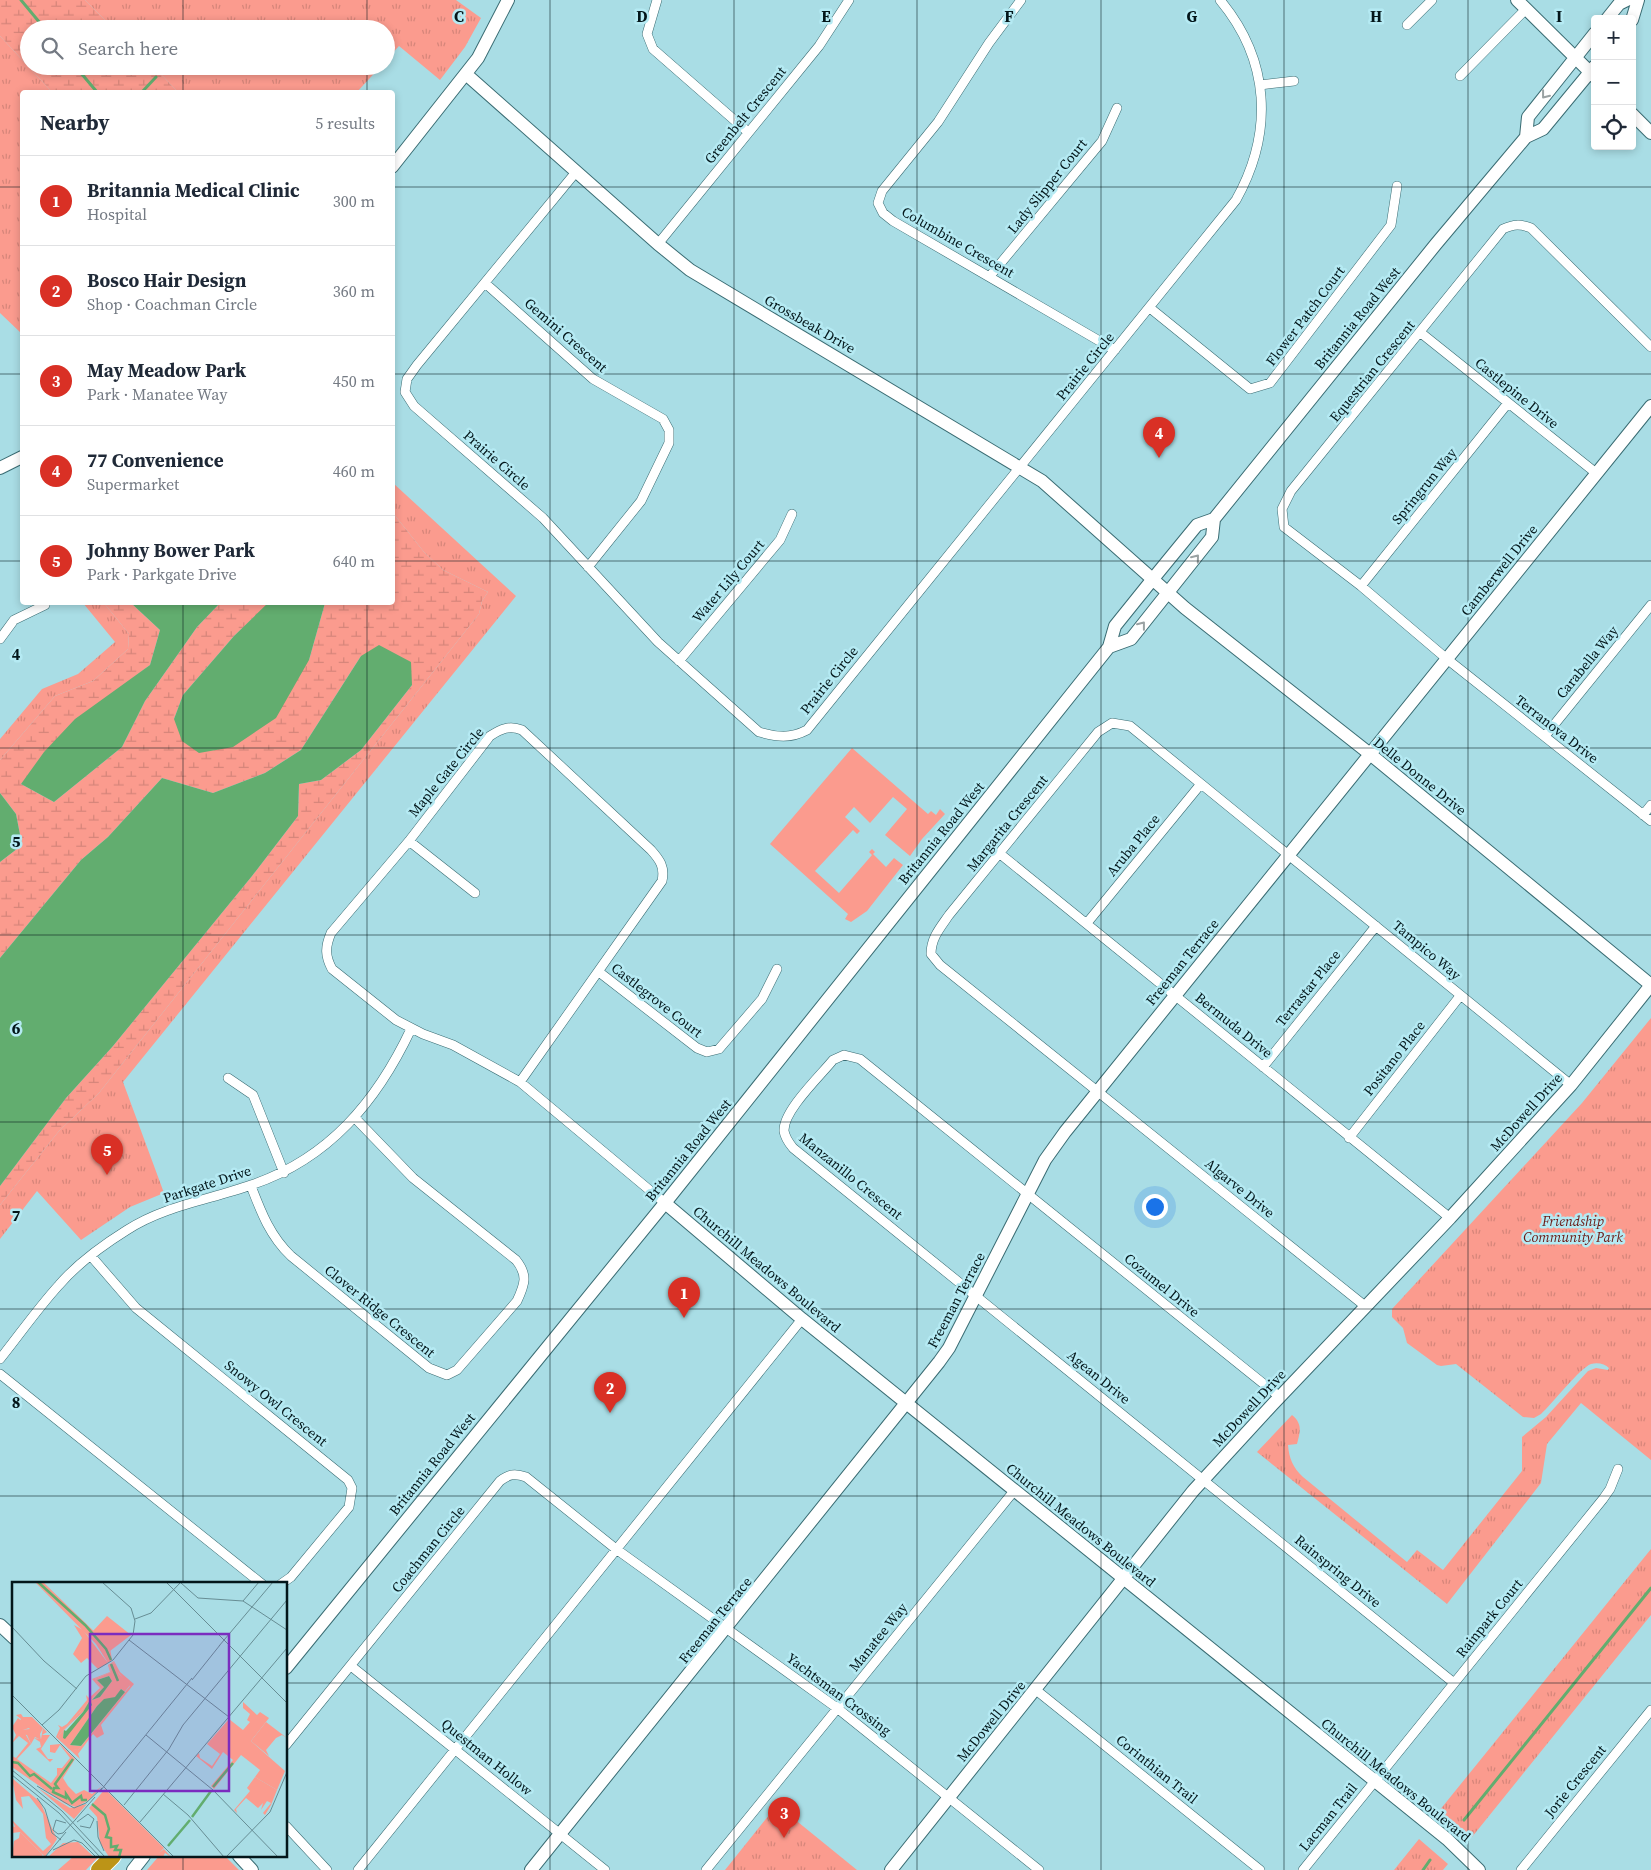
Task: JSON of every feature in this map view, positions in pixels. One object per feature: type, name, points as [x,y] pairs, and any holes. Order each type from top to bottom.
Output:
[{"type":"highway","points":[[99,1870],[111,1858]]},
{"type":"street","points":[[395,163],[467,75],[489,41],[508,0]]},
{"type":"street","points":[[657,0],[647,34],[654,49],[748,132]]},
{"type":"street","name":"Greenbelt Crescent","points":[[658,244],[819,46],[849,0]]},
{"type":"street","name":"Columbine Crescent","points":[[1021,0],[989,43],[938,122],[882,191],[878,203],[883,213],[893,221],[1115,350]]},
{"type":"street","name":"Prairie Circle","points":[[576,172],[417,365],[407,379],[405,392],[414,406],[543,518],[658,642],[759,732],[779,737],[798,734],[807,730],[1150,308],[1230,208],[1248,178],[1256,155],[1262,124],[1260,85],[1254,60],[1243,33],[1220,0]]},
{"type":"street","points":[[1407,25],[1432,0]]},
{"type":"street","points":[[1517,0],[1574,58],[1591,71]]},
{"type":"street","points":[[1609,15],[1619,4],[1627,0]]},
{"type":"street","points":[[1634,15],[1638,0]]},
{"type":"street","points":[[1460,76],[1526,9]]},
{"type":"street","name":"Britannia Road West","points":[[1526,137],[1528,117],[1591,38]]},
{"type":"street","name":"Britannia Road West","points":[[288,1666],[665,1203],[1109,647],[1115,626],[1197,525],[1214,519],[1436,244],[1526,137],[1543,129],[1591,74]]},
{"type":"street","name":"Grossbeak Drive","points":[[467,75],[658,244],[709,281],[1021,467],[1056,492],[1152,580]]},
{"type":"street","points":[[1260,85],[1294,81]]},
{"type":"street","name":"Lady Slipper Court","points":[[990,276],[1102,141],[1117,108]]},
{"type":"street","points":[[1636,118],[1651,133]]},
{"type":"street","name":"Flower Patch Court","points":[[1150,308],[1250,389],[1270,383],[1391,225],[1397,186]]},
{"type":"street","name":"Equestrian Crescent","points":[[1447,659],[1361,586],[1284,527],[1282,510],[1291,492],[1422,333],[1504,229],[1513,224],[1521,224],[1530,228],[1651,347]]},
{"type":"street","name":"Gemini Crescent","points":[[485,284],[593,379],[663,418],[669,430],[669,443],[641,501],[588,567]]},
{"type":"street","name":"Castlepine Drive","points":[[1422,333],[1596,473]]},
{"type":"street","name":"Springrun Way","points":[[1361,586],[1508,403]]},
{"type":"street","name":"Camberwell Drive","points":[[1370,754],[1651,406]]},
{"type":"street","points":[[0,468],[20,458]]},
{"type":"street","name":"Water Lily Court","points":[[680,661],[780,540],[792,514]]},
{"type":"street","name":"Britannia Road West","points":[[1109,647],[1131,639],[1212,537],[1214,519]]},
{"type":"street","name":"Delle Donne Drive","points":[[1152,580],[1370,754],[1651,985]]},
{"type":"street","points":[[0,640],[14,620],[44,605]]},
{"type":"street","name":"Carabella Way","points":[[1544,736],[1651,605]]},
{"type":"street","name":"Terranova Drive","points":[[1447,659],[1651,821]]},
{"type":"street","name":"Margarita Crescent","points":[[1097,1092],[940,965],[931,954],[931,944],[934,936],[999,853],[1098,732],[1112,723],[1130,726],[1288,856]]},
{"type":"street","name":"Maple Gate Circle","points":[[520,1082],[662,881],[662,866],[651,850],[522,730],[514,727],[501,728],[490,736],[409,840],[331,933],[327,944],[326,958],[332,969],[396,1020],[411,1029],[453,1045],[520,1082],[665,1203]]},
{"type":"street","name":"Freeman Terrace","points":[[531,1870],[907,1404],[949,1348],[1045,1160],[1097,1092],[1370,754]]},
{"type":"street","name":"Aruba Place","points":[[1087,924],[1200,785]]},
{"type":"street","points":[[1643,815],[1651,805]]},
{"type":"street","points":[[409,840],[475,893]]},
{"type":"street","name":"Bermuda Drive","points":[[999,853],[1450,1218]]},
{"type":"street","points":[[1288,856],[1376,926]]},
{"type":"street","name":"Tampico Way","points":[[1376,926],[1460,996]]},
{"type":"street","name":"Terrastar Place","points":[[1262,1066],[1376,926]]},
{"type":"street","name":"Castlegrove Court","points":[[599,972],[697,1048],[707,1052],[718,1049],[762,999],[777,969]]},
{"type":"street","name":"McDowell Drive","points":[[891,1870],[1204,1480],[1365,1306],[1450,1218],[1571,1085],[1651,985]]},
{"type":"street","points":[[1460,996],[1532,1051],[1571,1085]]},
{"type":"street","name":"Positano Place","points":[[1349,1138],[1460,996]]},
{"type":"street","name":"Parkgate Drive","points":[[0,1359],[60,1283],[91,1256],[127,1229],[180,1206],[251,1186],[284,1173],[323,1147],[355,1118],[395,1062],[411,1029]]},
{"type":"street","name":"Manzanillo Crescent","points":[[976,1296],[793,1148],[787,1141],[784,1131],[790,1113],[833,1060],[844,1056],[860,1058],[1027,1194]]},
{"type":"street","points":[[228,1078],[253,1095],[284,1173]]},
{"type":"street","name":"Algarve Drive","points":[[1097,1092],[1365,1306]]},
{"type":"street","name":"Clover Ridge Crescent","points":[[251,1186],[267,1226],[278,1244],[291,1256],[430,1368],[447,1375],[457,1370],[517,1301],[524,1288],[526,1276],[516,1260],[413,1178],[355,1118]]},
{"type":"street","name":"Cozumel Drive","points":[[1027,1194],[1280,1397]]},
{"type":"street","name":"Churchill Meadows Boulevard","points":[[665,1203],[802,1319],[1460,1850],[1479,1870]]},
{"type":"street","name":"Snowy Owl Crescent","points":[[91,1256],[136,1308],[348,1480],[352,1488],[349,1507],[291,1577],[283,1582]]},
{"type":"street","name":"Agean Drive","points":[[976,1296],[1204,1480]]},
{"type":"street","points":[[358,1870],[802,1319]]},
{"type":"street","points":[[0,1374],[260,1582]]},
{"type":"street","name":"Rainpark Court","points":[[1374,1781],[1603,1499],[1610,1489],[1618,1469]]},
{"type":"street","name":"Coachman Circle","points":[[288,1743],[500,1481],[508,1475],[518,1474],[526,1477],[616,1549]]},
{"type":"street","name":"Rainspring Drive","points":[[1204,1480],[1454,1683]]},
{"type":"street","name":"Manatee Way","points":[[706,1870],[1014,1491]]},
{"type":"street","name":"Yachtsman Crossing","points":[[616,1549],[837,1708],[1039,1870]]},
{"type":"street","points":[[0,1625],[12,1636]]},
{"type":"street","name":"Questman Hollow","points":[[351,1666],[605,1870]]},
{"type":"street","name":"Corinthian Trail","points":[[1036,1690],[1260,1870]]},
{"type":"street","name":"Jorie Crescent","points":[[1521,1870],[1651,1710]]},
{"type":"street","name":"Lacman Trail","points":[[1303,1870],[1374,1781]]},
{"type":"street","points":[[288,1828],[327,1870]]},
{"type":"street","points":[[108,1870],[117,1858]]},
{"type":"street","points":[[133,1870],[142,1858]]},
{"type":"street","points":[[241,1858],[252,1870]]},
{"type":"green space","points":[[0,0],[85,0],[105,20],[20,20],[20,58],[0,36]]},
{"type":"green space","points":[[85,0],[456,0],[481,18],[465,47],[440,80],[399,46],[395,50],[395,20],[105,20]]},
{"type":"green space","points":[[0,36],[20,58],[20,75],[36,75],[50,90],[20,90],[20,332],[0,313]]},
{"type":"green space","points":[[36,75],[162,75],[176,90],[50,90]]},
{"type":"green space","points":[[162,75],[373,75],[359,90],[176,90]]},
{"type":"green space","points":[[395,485],[516,596],[123,1082],[164,1193],[130,1207],[81,1240],[37,1191],[0,1239],[0,1205],[59,1131],[99,1093],[479,614],[482,601],[488,592],[443,570],[424,552],[395,516]]},
{"type":"green space","points":[[395,516],[424,552],[443,570],[488,592],[482,601],[479,614],[99,1093],[59,1131],[0,1205],[0,1186],[66,1098],[113,1046],[252,876],[298,816],[299,784],[321,780],[361,750],[412,685],[361,656],[301,750],[265,773],[213,793],[162,778],[108,837],[81,860],[0,958],[0,862],[22,845],[16,814],[0,793],[0,760],[55,696],[93,681],[128,649],[129,634],[106,605],[133,605],[160,630],[150,665],[121,687],[21,784],[54,802],[122,747],[145,701],[197,627],[218,605],[267,605],[234,636],[183,695],[174,719],[309,660],[324,605],[395,605]]},
{"type":"green space","points":[[85,605],[106,605],[129,634],[128,649],[93,681],[55,696],[0,760],[0,739],[42,689],[78,674],[115,642]]},
{"type":"green space","points":[[852,748],[928,814],[931,811],[936,815],[940,809],[945,814],[922,839],[910,856],[885,835],[907,809],[893,797],[870,823],[854,807],[845,817],[860,831],[857,834],[853,830],[815,871],[839,893],[872,855],[869,852],[872,849],[875,852],[873,854],[886,867],[894,858],[903,865],[867,911],[851,922],[845,919],[848,914],[770,844]]},
{"type":"green space","name":"Friendship Community Park","points":[[1651,1018],[1651,1460],[1581,1403],[1547,1444],[1541,1483],[1447,1604],[1257,1452],[1292,1415],[1298,1422],[1300,1432],[1297,1444],[1288,1445],[1292,1463],[1300,1474],[1407,1562],[1417,1550],[1443,1570],[1522,1471],[1522,1437],[1546,1417],[1588,1371],[1596,1368],[1608,1370],[1609,1368],[1601,1364],[1591,1364],[1573,1379],[1541,1414],[1534,1418],[1523,1417],[1456,1364],[1437,1365],[1407,1343],[1403,1328],[1392,1317],[1392,1309],[1582,1103]]},
{"type":"green space","points":[[1651,1549],[1651,1615],[1472,1837],[1439,1811]]},
{"type":"green space","points":[[777,1805],[857,1870],[725,1870]]},
{"type":"green space","points":[[1419,1839],[1448,1864],[1443,1870],[1394,1870]]},
{"type":"green space","points":[[72,1858],[97,1858],[86,1870],[58,1870]]},
{"type":"green space","points":[[157,1858],[227,1858],[239,1870],[147,1870]]},
{"type":"shaded area","points":[[133,605],[218,605],[197,627],[145,701],[122,747],[54,802],[21,784],[44,752],[75,719],[150,665],[160,630]]},
{"type":"shaded area","points":[[266,605],[324,605],[309,660],[276,718],[233,747],[199,753],[182,741],[174,719],[183,695],[234,636]]},
{"type":"shaded area","points":[[379,645],[411,662],[412,685],[361,750],[321,780],[299,784],[298,816],[252,876],[113,1046],[66,1098],[0,1186],[0,958],[81,860],[108,837],[162,778],[213,793],[265,773],[301,750],[361,656]]},
{"type":"shaded area","points":[[0,793],[16,814],[22,845],[0,862]]},
{"type":"waterway","points":[[21,0],[38,20]]},
{"type":"waterway","points":[[83,75],[95,90]]},
{"type":"waterway","points":[[144,90],[156,77]]},
{"type":"waterway","points":[[1464,1820],[1651,1588]]},
{"type":"waterway","points":[[1423,1870],[1430,1860]]},
{"type":"place","name":"77 Convenience","points":[[1159,458]]},
{"type":"place","name":"Johnny Bower Park","points":[[107,1175]]},
{"type":"place","name":"Britannia Medical Clinic","points":[[684,1318]]},
{"type":"place","name":"Bosco Hair Design","points":[[610,1413]]},
{"type":"place","name":"May Meadow Park","points":[[784,1838]]}]
